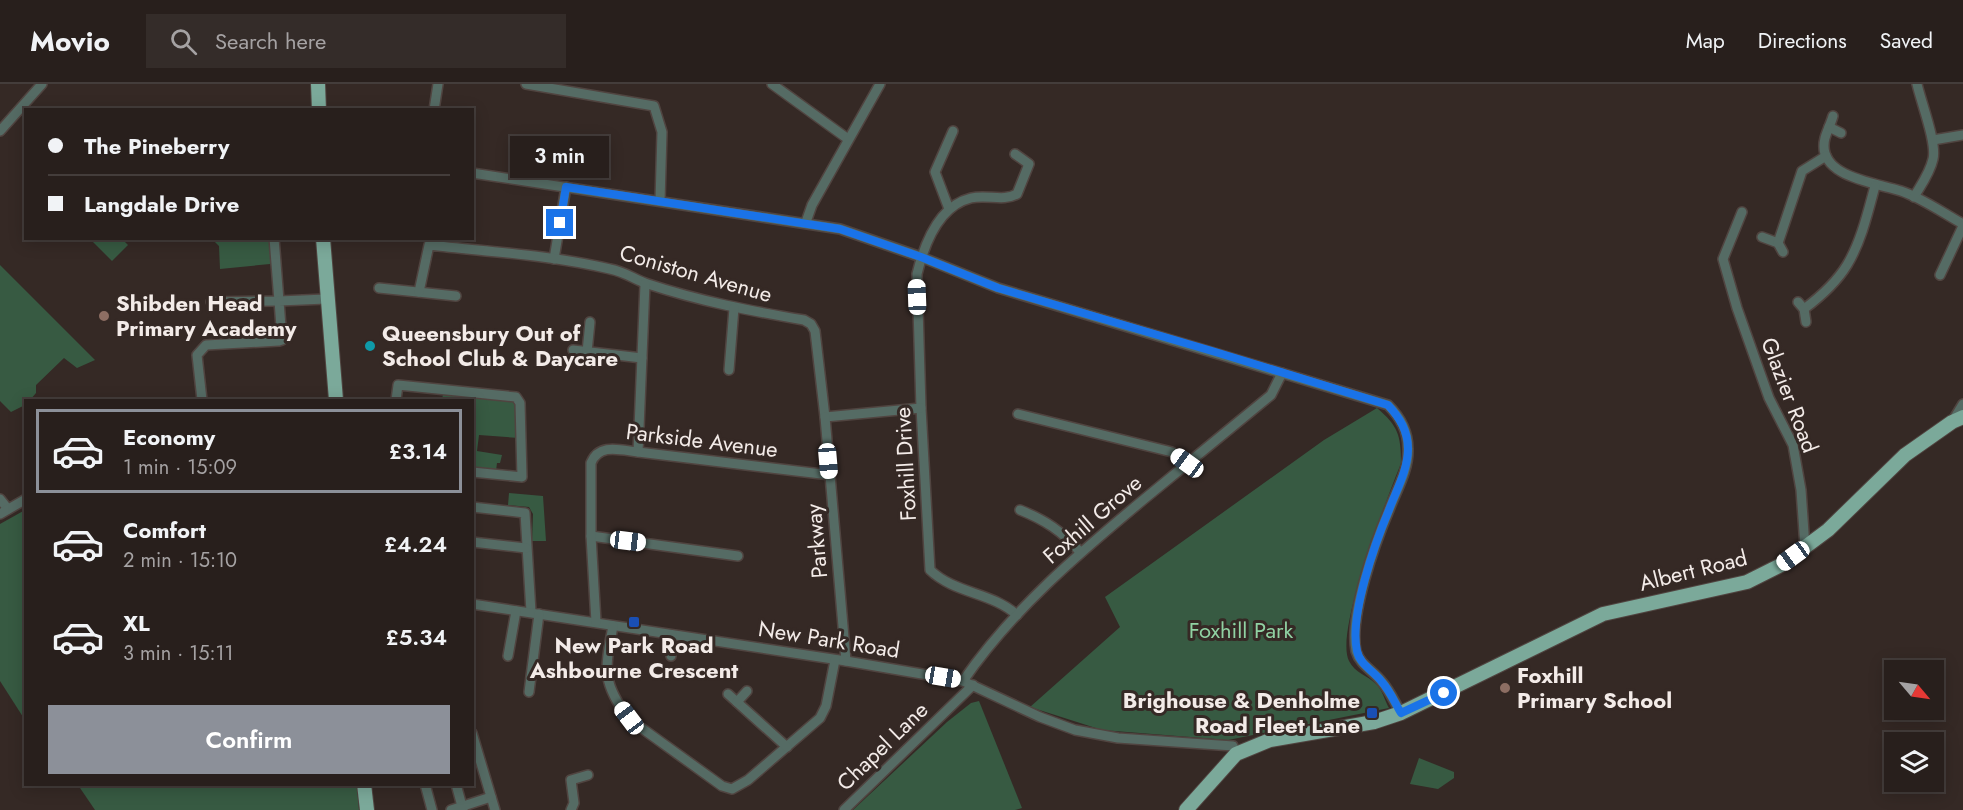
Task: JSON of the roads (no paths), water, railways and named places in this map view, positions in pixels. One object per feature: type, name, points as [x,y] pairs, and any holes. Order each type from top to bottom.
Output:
[{"type":"main road","points":[[318,84],[319,108]]},
{"type":"main road","points":[[323,240],[326,299],[336,399]]},
{"type":"main road","name":"Albert Road","points":[[1236,754],[1270,740],[1374,722],[1401,713],[1603,614],[1747,582],[1781,565],[1828,530],[1905,455],[1957,419]]},
{"type":"main road","points":[[1186,810],[1236,754]]},
{"type":"main road","points":[[364,786],[367,810]]},
{"type":"street","points":[[0,130],[42,84]]},
{"type":"street","points":[[434,108],[438,84]]},
{"type":"street","points":[[526,84],[654,106],[662,132],[660,201]]},
{"type":"street","points":[[772,84],[848,139]]},
{"type":"street","points":[[806,222],[812,205],[880,84]]},
{"type":"street","points":[[1914,197],[1934,156],[1933,140],[1917,84]]},
{"type":"street","points":[[1833,116],[1824,140],[1826,156],[1834,167],[1875,186],[1902,191],[1963,225],[1940,275]]},
{"type":"street","points":[[1829,127],[1841,133]]},
{"type":"street","points":[[953,131],[935,172],[949,208],[972,198],[1009,199],[1017,194],[1029,164]]},
{"type":"street","points":[[1933,140],[1963,135]]},
{"type":"street","points":[[1015,154],[1029,164],[1040,165]]},
{"type":"street","points":[[1762,237],[1780,247],[1802,171],[1826,156]]},
{"type":"street","points":[[474,173],[806,222],[840,229],[921,257],[998,288],[1388,405],[1399,417],[1406,432],[1408,461],[1371,559],[1360,603],[1355,638],[1357,653],[1362,663],[1382,681],[1401,713]]},
{"type":"street","points":[[1806,322],[1801,306],[1822,294],[1847,265],[1866,218],[1875,186]]},
{"type":"street","points":[[554,259],[566,187]]},
{"type":"street","name":"Foxhill Drive","points":[[949,208],[934,228],[916,274],[930,570],[941,581],[1008,606],[1017,615]]},
{"type":"street","name":"Glazier Road","points":[[1742,212],[1723,259],[1737,308],[1769,398],[1793,446],[1801,490],[1805,547]]},
{"type":"street","points":[[202,399],[197,355],[206,345],[282,340],[274,240]]},
{"type":"street","name":"Coniston Avenue","points":[[419,292],[429,245],[554,259],[620,271],[645,284],[734,308],[804,320],[811,324],[815,332],[825,417]]},
{"type":"street","points":[[638,452],[645,284]]},
{"type":"street","points":[[379,288],[456,296]]},
{"type":"street","points":[[211,302],[326,299]]},
{"type":"street","points":[[729,370],[734,308]]},
{"type":"street","points":[[587,352],[590,322]]},
{"type":"street","points":[[573,350],[642,358]]},
{"type":"street","name":"Foxhill Grove","points":[[963,681],[977,660],[1017,615],[1080,552],[1271,395],[1282,373]]},
{"type":"street","points":[[396,399],[398,384],[516,397],[520,403],[522,477],[474,472]]},
{"type":"street","points":[[1957,419],[1963,404]]},
{"type":"street","points":[[825,417],[921,408]]},
{"type":"street","points":[[1018,414],[1172,452],[1187,463]]},
{"type":"street","name":"Parkway","points":[[825,417],[846,661]]},
{"type":"street","name":"Parkside Avenue","points":[[596,622],[591,536],[591,463],[594,456],[601,451],[609,449],[638,452],[830,476]]},
{"type":"street","points":[[0,499],[4,511],[24,500]]},
{"type":"street","points":[[474,507],[525,513],[526,548],[535,613],[529,692]]},
{"type":"street","points":[[1020,510],[1040,518],[1066,535],[1080,552]]},
{"type":"street","points":[[591,536],[738,556]]},
{"type":"street","points":[[474,542],[526,548]]},
{"type":"street","name":"New Park Road","points":[[474,604],[963,681],[1040,717],[1075,730],[1118,738],[1233,746],[1236,754]]},
{"type":"street","points":[[508,656],[516,610]]},
{"type":"street","points":[[613,626],[607,659],[607,676],[611,692],[620,707],[629,718],[723,786],[732,789],[740,786],[824,713],[835,660]]},
{"type":"street","points":[[671,656],[672,635]]},
{"type":"street","name":"Chapel Lane","points":[[844,810],[973,685]]},
{"type":"street","points":[[737,702],[747,691]]},
{"type":"street","points":[[728,694],[787,747]]},
{"type":"street","points":[[474,739],[495,810]]},
{"type":"street","points":[[571,810],[574,803],[571,780],[588,775]]},
{"type":"street","points":[[425,786],[432,810]]},
{"type":"street","points":[[457,786],[463,808]]},
{"type":"street","points":[[451,810],[492,797]]},
{"type":"place","name":"Shibden Head Primary Academy","points":[[104,316]]},
{"type":"place","name":"Queensbury Out of School Club & Daycare","points":[[370,346]]},
{"type":"place","name":"New Park Road Ashbourne Crescent","points":[[634,622]]},
{"type":"place","name":"Foxhill Primary School","points":[[1505,688]]},
{"type":"place","name":"Brighouse & Denholme Road Fleet Lane","points":[[1372,713]]},
{"type":"park label","name":"Foxhill Park","points":[[1241,630]]}]
